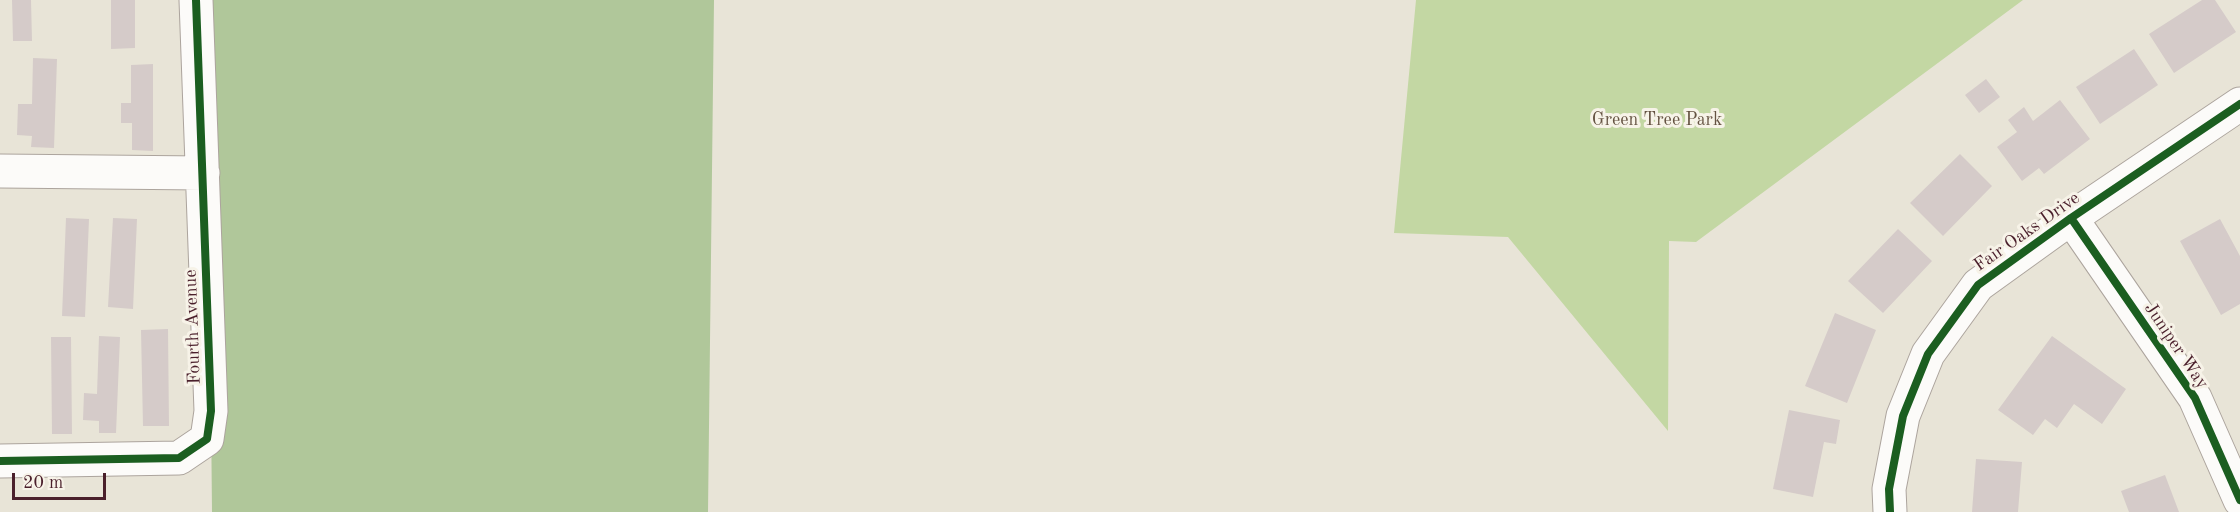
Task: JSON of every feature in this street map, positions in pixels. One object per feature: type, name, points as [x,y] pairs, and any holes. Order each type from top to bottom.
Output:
[{"type":"street","name":"Fourth Avenue","points":[[0,461],[179,458],[207,439],[211,411],[196,0]]},
{"type":"street","name":"Fair Oaks Drive","points":[[1890,512],[1889,489],[1903,416],[1928,354],[1978,285],[2071,218],[2240,104]]},
{"type":"street","points":[[0,171],[203,172]]},
{"type":"street","name":"Juniper Way","points":[[2071,218],[2194,398],[2240,500]]},
{"type":"green space","points":[[196,0],[714,0],[708,512],[212,512],[211,411]]},
{"type":"green space","name":"Green Tree Park","points":[[1416,0],[2023,0],[1696,242],[1669,241],[1668,431],[1508,237],[1394,233]]},
{"type":"building","points":[[12,0],[31,0],[32,41],[13,41]]},
{"type":"building","points":[[111,0],[135,0],[135,48],[111,49]]},
{"type":"building","points":[[2202,0],[2215,0],[2236,32],[2174,73],[2149,34]]},
{"type":"building","points":[[2134,49],[2158,85],[2100,124],[2076,87]]},
{"type":"building","points":[[33,58],[57,59],[54,148],[31,147],[32,136],[17,135],[18,104],[32,104]]},
{"type":"building","points":[[153,64],[153,151],[132,150],[132,123],[121,123],[121,103],[131,103],[131,65]]},
{"type":"building","points":[[1986,79],[2000,97],[1979,113],[1965,95]]},
{"type":"building","points":[[2060,100],[2090,139],[2044,174],[2039,168],[2022,181],[1997,147],[2017,132],[2008,120],[2024,107],[2033,121]]},
{"type":"building","points":[[1960,154],[1992,186],[1943,236],[1910,203]]},
{"type":"building","points":[[66,218],[89,219],[85,317],[62,316]]},
{"type":"building","points":[[113,218],[137,219],[133,309],[108,307]]},
{"type":"building","points":[[2220,219],[2240,256],[2240,304],[2221,315],[2180,241]]},
{"type":"building","points":[[1898,229],[1932,261],[1883,313],[1848,281]]},
{"type":"building","points":[[1835,313],[1876,330],[1847,403],[1805,386]]},
{"type":"building","points":[[168,329],[169,426],[143,426],[141,330]]},
{"type":"building","points":[[99,336],[120,337],[116,433],[99,433],[99,421],[83,420],[84,393],[97,394]]},
{"type":"building","points":[[2052,336],[2126,389],[2102,424],[2074,404],[2057,428],[2045,419],[2033,435],[1998,410]]},
{"type":"building","points":[[51,337],[71,337],[72,434],[52,434]]},
{"type":"building","points":[[1789,410],[1840,420],[1836,444],[1824,442],[1813,497],[1773,489]]},
{"type":"building","points":[[1976,459],[2022,462],[2018,512],[1972,512]]},
{"type":"building","points":[[2165,475],[2179,512],[2129,512],[2121,491]]},
{"type":"cycle path","points":[[0,461],[179,458],[207,439],[211,411],[196,0]]},
{"type":"cycle path","points":[[1890,512],[1889,489],[1903,416],[1928,354],[1978,285],[2071,218],[2240,104]]},
{"type":"cycle path","points":[[2071,218],[2195,398],[2240,500]]}]
